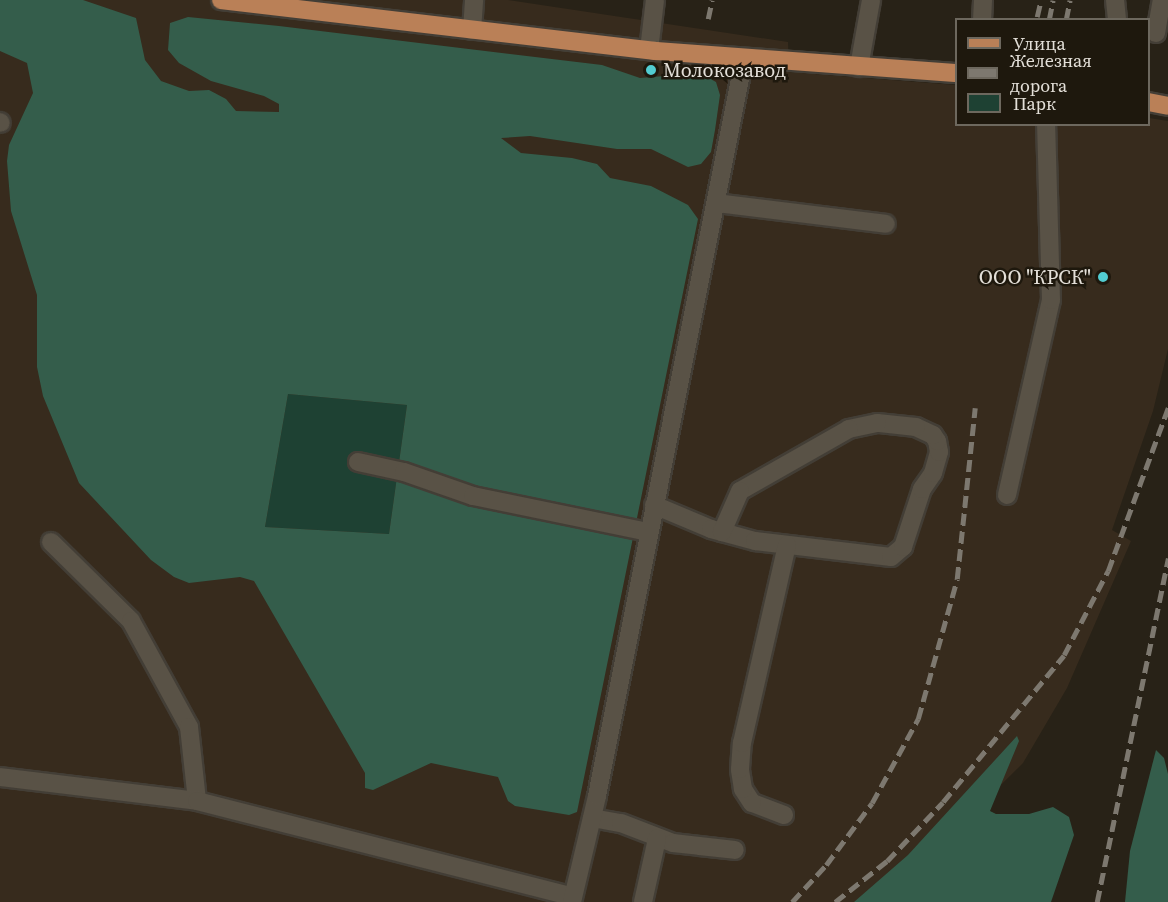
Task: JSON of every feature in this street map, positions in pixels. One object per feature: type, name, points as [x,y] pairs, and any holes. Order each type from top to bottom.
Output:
[{"type":"main road","points":[[221,0],[649,50],[744,59],[955,73]]},
{"type":"main road","points":[[1150,102],[1168,106]]},
{"type":"street","points":[[472,30],[474,0]]},
{"type":"street","points":[[649,50],[655,0]]},
{"type":"street","points":[[859,67],[871,0]]},
{"type":"street","points":[[982,18],[983,0]]},
{"type":"street","points":[[1115,0],[1117,18]]},
{"type":"street","points":[[1158,33],[1162,0]]},
{"type":"street","points":[[0,777],[197,801],[572,900],[592,818],[744,59]]},
{"type":"street","points":[[1007,495],[1051,300],[1046,126]]},
{"type":"street","points":[[716,202],[886,224]]},
{"type":"street","points":[[654,505],[722,532],[755,541],[891,557],[898,554],[922,489],[937,463],[939,452],[933,435],[916,427],[877,423],[849,429],[740,491],[722,532]]},
{"type":"street","points":[[358,462],[404,472],[473,496],[649,532]]},
{"type":"street","points":[[755,541],[782,571]]},
{"type":"street","points":[[51,542],[131,621],[189,727],[197,801]]},
{"type":"street","points":[[784,815],[752,803],[743,789],[740,769],[742,743],[787,545]]},
{"type":"street","points":[[592,818],[621,823],[657,839],[735,850]]},
{"type":"street","points":[[643,902],[657,839]]},
{"type":"shaded area","points":[[0,0],[508,0],[788,42],[789,72],[955,85],[955,126],[1150,126],[1150,118],[1168,121],[1168,349],[1153,411],[1112,530],[1131,541],[1067,688],[1023,763],[901,884],[877,902],[0,902]]},
{"type":"green space","points":[[0,0],[83,0],[136,18],[145,60],[161,81],[189,91],[209,90],[226,99],[236,111],[279,112],[279,104],[264,96],[211,81],[179,63],[168,50],[170,23],[188,17],[279,26],[602,65],[640,78],[700,73],[716,82],[720,95],[711,152],[701,164],[688,167],[651,149],[617,149],[530,136],[501,138],[521,153],[572,158],[597,164],[610,178],[651,186],[688,205],[698,219],[577,812],[569,815],[515,806],[508,801],[498,777],[431,763],[373,790],[365,788],[365,773],[254,581],[240,577],[189,583],[174,577],[151,560],[79,483],[43,396],[37,367],[37,295],[11,211],[7,161],[9,145],[33,93],[27,63],[0,51]],"holes":[[[288,394],[407,405],[389,534],[265,527]]]},
{"type":"green space","points":[[288,394],[407,405],[389,534],[265,527]]},
{"type":"green space","points":[[1017,736],[1019,741],[990,811],[996,814],[1029,814],[1053,807],[1069,817],[1074,835],[1051,902],[854,902],[908,855]]},
{"type":"green space","points":[[1156,750],[1164,758],[1168,774],[1168,902],[1125,902],[1130,851]]},
{"type":"railway","points":[[708,19],[712,0]]},
{"type":"railway","points":[[1037,17],[1041,0]]},
{"type":"railway","points":[[1049,18],[1053,0]]},
{"type":"railway","points":[[1066,18],[1070,0]]},
{"type":"railway","points":[[792,902],[826,865],[872,803],[918,719],[957,579],[975,408]]},
{"type":"railway","points":[[835,902],[887,861],[943,802],[1064,655],[1108,571],[1168,408]]},
{"type":"railway","points":[[1097,902],[1168,558]]},
{"type":"place","name":"Молокозавод","points":[[651,70]]},
{"type":"place","name":"ООО \"КРСК\"","points":[[1103,277]]}]
